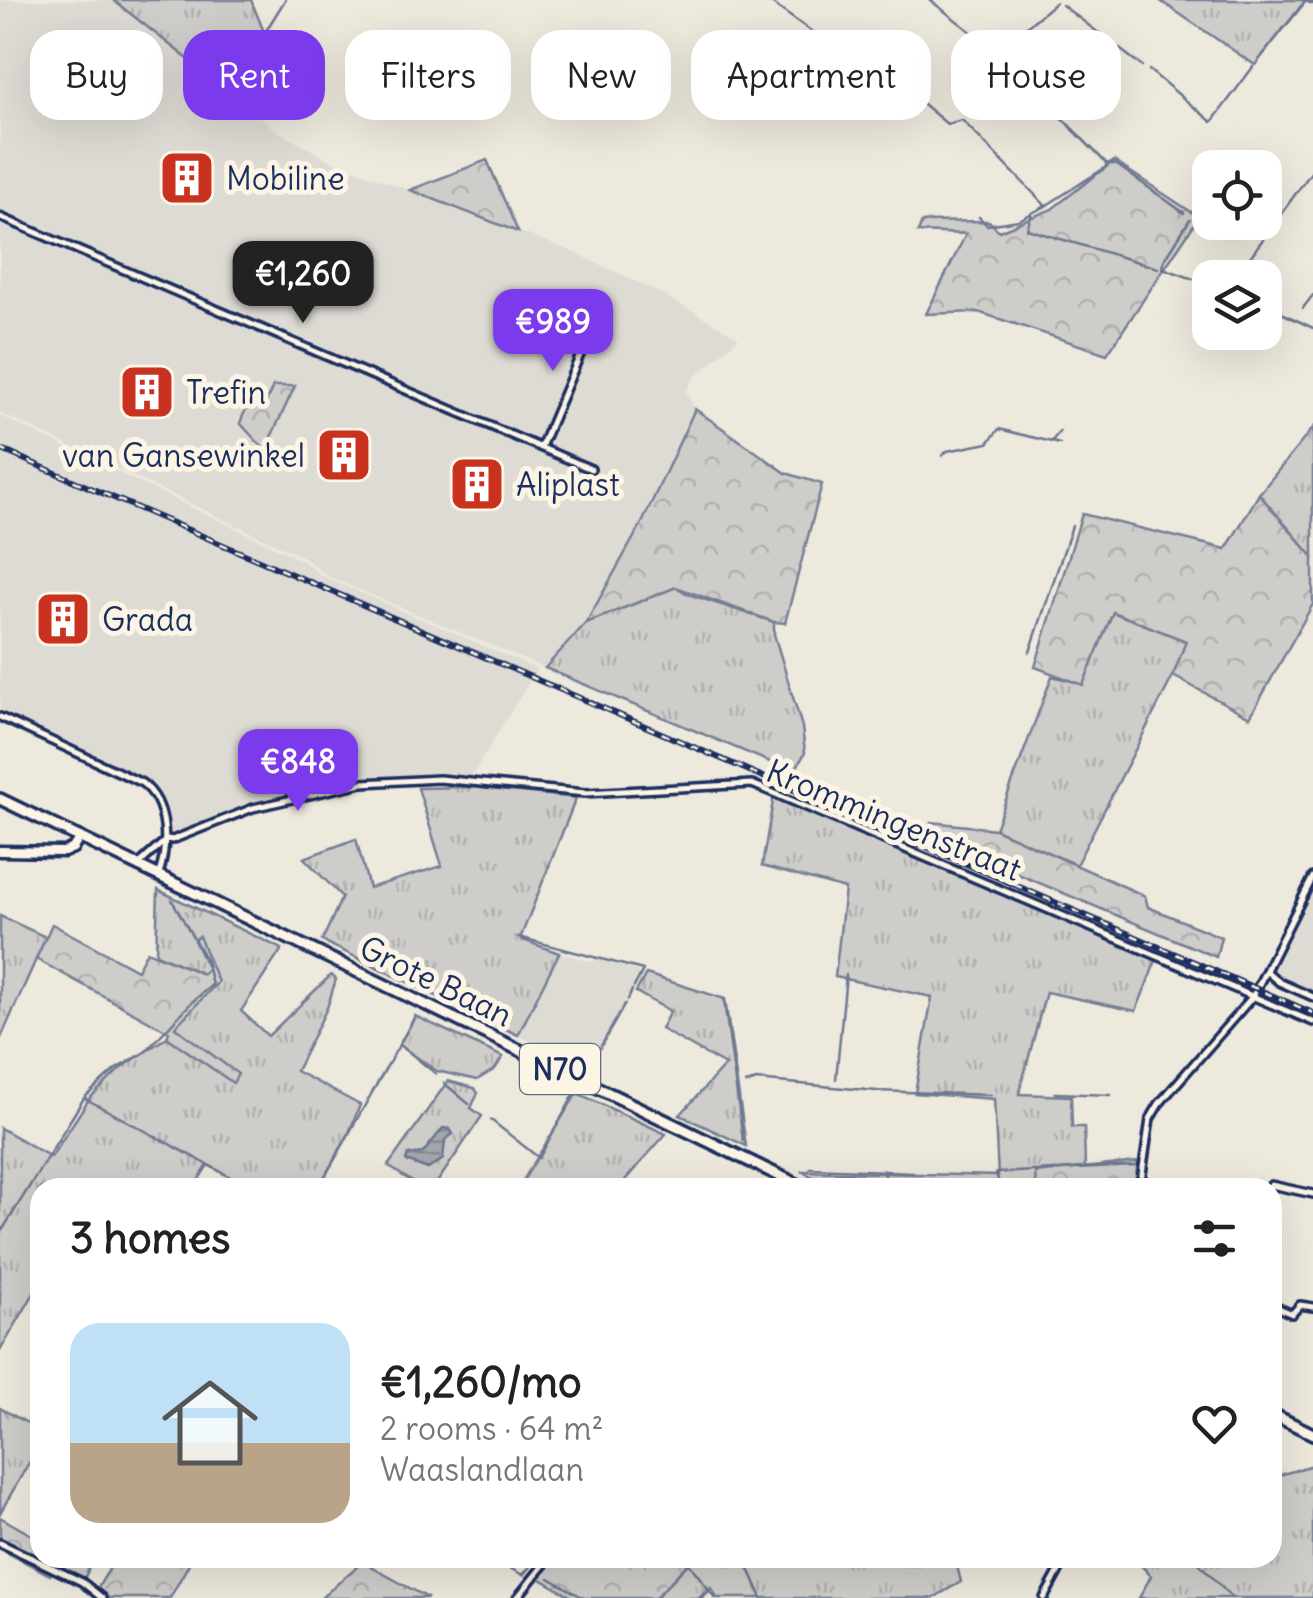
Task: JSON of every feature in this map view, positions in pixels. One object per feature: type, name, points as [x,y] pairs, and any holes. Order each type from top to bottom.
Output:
[{"type":"main road","name":"N70","points":[[0,800],[158,874]]},
{"type":"main road","name":"Grote Baan","points":[[158,874],[784,1178]]},
{"type":"main road","points":[[1282,1419],[1313,1434]]},
{"type":"street","points":[[0,217],[591,469]]},
{"type":"street","points":[[541,448],[597,314]]},
{"type":"street","points":[[0,716],[150,789],[157,798],[167,839],[158,874]]},
{"type":"street","name":"Krommingenstraat","points":[[167,839],[253,808],[362,783],[439,779],[562,792],[736,783],[767,788],[1313,1022]]},
{"type":"street","points":[[0,851],[64,852],[80,838]]},
{"type":"street","points":[[138,865],[167,839]]},
{"type":"street","points":[[1141,1178],[1150,1119],[1158,1104],[1253,996],[1313,877]]},
{"type":"street","points":[[1266,971],[1279,982],[1313,997]]},
{"type":"street","points":[[1282,1187],[1313,1194]]},
{"type":"street","points":[[1282,1310],[1292,1314],[1300,1305],[1313,1307]]},
{"type":"street","points":[[0,1543],[30,1557]]},
{"type":"street","points":[[53,1568],[82,1582],[102,1598]]},
{"type":"street","points":[[517,1598],[540,1568]]},
{"type":"street","points":[[1044,1598],[1060,1568]]},
{"type":"shaded area","points":[[0,0],[113,0],[151,30],[30,30],[30,120],[163,120],[163,40],[183,56],[183,120],[264,120],[329,160],[576,253],[666,296],[739,338],[696,376],[686,391],[695,409],[643,521],[586,623],[544,668],[327,576],[303,557],[0,413]]},
{"type":"shaded area","points":[[0,416],[283,551],[320,575],[537,669],[468,782],[362,790],[253,814],[175,845],[165,808],[150,792],[0,722]]},
{"type":"shaded area","points":[[1313,885],[1313,993],[1270,974]]},
{"type":"shaded area","points":[[559,953],[593,962],[595,958],[646,974],[585,1068],[518,1035]]},
{"type":"shaded area","points":[[443,1128],[453,1134],[445,1140],[443,1159],[428,1169],[406,1161],[408,1155],[423,1153]]},
{"type":"green space","points":[[113,0],[251,0],[263,30],[183,30],[183,55],[163,39],[163,30],[151,30]]},
{"type":"green space","points":[[1159,0],[1313,0],[1313,3],[1305,1],[1255,65]]},
{"type":"green space","points":[[487,160],[518,232],[410,190]]},
{"type":"green space","points":[[1114,161],[1192,212],[1192,227],[1107,354],[978,312],[926,314],[966,234],[918,232],[922,222],[989,221],[999,231],[1052,209]]},
{"type":"green space","points":[[273,386],[295,386],[265,450],[240,423],[247,406],[266,402]]},
{"type":"green space","points":[[695,409],[786,473],[822,484],[785,623],[676,587],[586,623],[643,521]]},
{"type":"green space","points":[[1313,428],[1313,557],[1259,494]]},
{"type":"green space","points":[[1259,494],[1313,557],[1313,604],[1250,717],[1173,676],[1186,641],[1113,612],[1083,685],[1035,667],[1082,514],[1226,549]]},
{"type":"green space","points":[[676,587],[774,622],[774,634],[802,727],[805,753],[794,772],[545,668],[586,623]]},
{"type":"green space","points":[[1112,612],[1187,641],[1076,865],[995,829],[1052,676],[1083,684]]},
{"type":"green space","points":[[473,787],[576,798],[520,939],[559,953],[518,1035],[322,941],[342,897],[304,858],[356,839],[369,888],[442,866],[418,788]]},
{"type":"green space","points":[[774,795],[1157,958],[1136,1011],[1046,992],[1019,1094],[1071,1096],[1072,1127],[1084,1127],[1085,1168],[1036,1173],[1036,1178],[815,1178],[801,1171],[998,1176],[994,1099],[915,1093],[932,997],[835,977],[845,889],[762,866]]},
{"type":"green space","points":[[931,822],[995,829],[1145,896],[1148,907],[1221,937],[1216,957],[925,835]]},
{"type":"green space","points":[[158,890],[282,949],[241,1011],[268,1036],[331,975],[336,979],[327,1008],[296,1071],[360,1105],[324,1178],[232,1178],[208,1165],[200,1178],[30,1178],[30,1300],[0,1351],[0,1128],[51,1157],[89,1099],[120,1069],[167,1037],[232,1082],[237,1074],[174,1027],[217,982],[194,940],[208,969],[203,974],[156,954]]},
{"type":"green space","points":[[0,916],[46,937],[0,1040]]},
{"type":"green space","points":[[52,924],[137,970],[147,951],[203,974],[208,969],[194,940],[199,936],[218,982],[175,1027],[238,1074],[233,1083],[167,1037],[169,1032],[36,959]]},
{"type":"green space","points":[[646,974],[725,999],[746,1146],[680,1115],[725,1065],[661,1029],[670,1011],[636,992]]},
{"type":"green space","points":[[415,1016],[503,1057],[495,1069],[477,1080],[437,1071],[399,1045]]},
{"type":"green space","points":[[448,1081],[474,1088],[478,1093],[471,1108],[482,1116],[440,1178],[406,1178],[388,1166]]},
{"type":"green space","points":[[577,1093],[666,1134],[627,1178],[525,1178]]},
{"type":"green space","points":[[1138,1162],[1135,1178],[1035,1178],[1035,1173]]},
{"type":"green space","points":[[0,1408],[30,1424],[30,1461],[0,1513]]},
{"type":"green space","points":[[1313,1465],[1313,1598],[1139,1598],[1151,1576],[1143,1568],[1282,1568],[1282,1474]]},
{"type":"green space","points":[[0,1517],[30,1534],[30,1565],[0,1549]]},
{"type":"green space","points":[[63,1568],[89,1568],[84,1579]]},
{"type":"green space","points":[[110,1568],[186,1568],[170,1598],[108,1598],[97,1589]]},
{"type":"green space","points":[[355,1568],[373,1568],[428,1598],[321,1598]]},
{"type":"green space","points":[[548,1568],[683,1568],[655,1598],[574,1598],[539,1578]]},
{"type":"green space","points":[[684,1568],[958,1568],[961,1582],[933,1598],[717,1598],[712,1588],[702,1598],[655,1598]]},
{"type":"waterway","points":[[266,30],[285,0]]},
{"type":"waterway","points":[[767,0],[818,36],[883,71],[947,124],[962,120],[1044,204],[1032,213],[1027,229],[1158,268]]},
{"type":"waterway","points":[[930,0],[969,30]]},
{"type":"waterway","points":[[1303,0],[1313,4]]},
{"type":"waterway","points":[[1258,61],[1306,1]]},
{"type":"waterway","points":[[1044,207],[1106,167],[997,52],[1056,2]]},
{"type":"waterway","points":[[1062,5],[1142,66]]},
{"type":"waterway","points":[[1149,70],[1212,122],[1253,67]]},
{"type":"waterway","points":[[1106,163],[1117,165],[1184,213]]},
{"type":"waterway","points":[[1248,260],[1312,171]]},
{"type":"waterway","points":[[979,217],[987,225],[1019,220],[1032,213]]},
{"type":"waterway","points":[[1190,219],[1163,268],[1192,278]]},
{"type":"waterway","points":[[1303,308],[1313,295]]},
{"type":"waterway","points":[[1282,313],[1313,328]]},
{"type":"waterway","points":[[942,456],[947,451],[988,443],[999,429],[1060,444]]},
{"type":"waterway","points":[[1052,441],[1060,431]]},
{"type":"waterway","points":[[1030,652],[1072,526]]},
{"type":"waterway","points":[[35,1178],[84,1098],[116,1069],[145,1052],[212,985],[206,960],[172,900]]},
{"type":"waterway","points":[[518,937],[643,970],[634,987]]},
{"type":"waterway","points":[[836,1079],[846,975]]},
{"type":"waterway","points":[[628,1000],[632,990]]},
{"type":"waterway","points":[[724,1000],[743,1140]]},
{"type":"waterway","points":[[589,1067],[625,1004]]},
{"type":"waterway","points":[[324,1178],[415,1017]]},
{"type":"waterway","points":[[399,1044],[436,1074]]},
{"type":"waterway","points":[[746,1084],[756,1080],[877,1091],[991,1095]]},
{"type":"waterway","points":[[444,1083],[469,1104]]},
{"type":"waterway","points":[[491,1120],[539,1158],[576,1091]]},
{"type":"waterway","points":[[1055,1093],[1111,1095]]},
{"type":"waterway","points":[[86,1099],[232,1178]]},
{"type":"waterway","points":[[997,1178],[996,1173],[1135,1166]]},
{"type":"waterway","points":[[810,1168],[913,1172]]},
{"type":"waterway","points":[[885,1173],[885,1178]]},
{"type":"waterway","points":[[0,1234],[30,1185]]},
{"type":"waterway","points":[[509,1568],[523,1575],[529,1568]]},
{"type":"waterway","points":[[692,1568],[715,1598]]},
{"type":"waterway","points":[[748,1568],[762,1598]]},
{"type":"waterway","points":[[1204,1568],[1232,1598]]},
{"type":"waterway","points":[[549,1578],[584,1598]]},
{"type":"waterway","points":[[699,1598],[708,1588]]},
{"type":"railway","points":[[0,449],[1313,1013]]},
{"type":"place","name":"Mobiline","points":[[187,178]]},
{"type":"place","name":"Trefin","points":[[147,392]]},
{"type":"place","name":"van Gansewinkel","points":[[344,455]]},
{"type":"place","name":"Aliplast","points":[[477,484]]},
{"type":"place","name":"Grada","points":[[63,619]]}]
